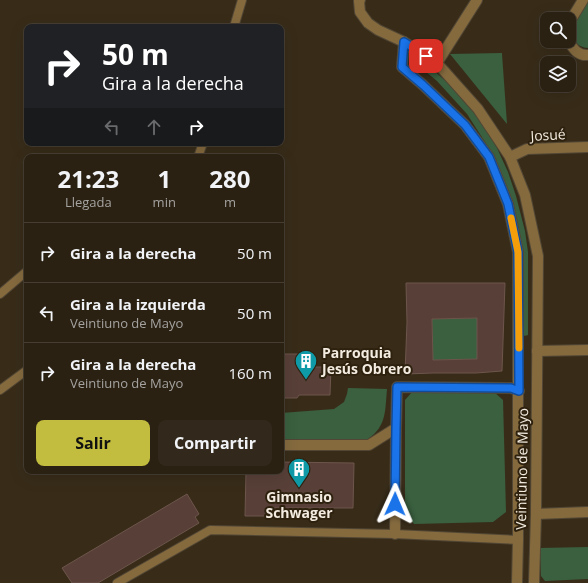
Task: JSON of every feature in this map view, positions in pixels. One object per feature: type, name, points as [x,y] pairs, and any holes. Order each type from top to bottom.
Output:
[{"type":"street","name":"Veintiuno de Mayo","points":[[360,0],[360,12],[368,23],[378,30],[404,42],[437,63],[478,109],[510,157],[525,195],[538,256],[534,583]]},
{"type":"street","points":[[437,63],[477,0]]},
{"type":"street","points":[[576,12],[583,0]]},
{"type":"street","name":"Veintiuno de Mayo","points":[[404,42],[402,67],[465,125],[489,157],[508,204],[518,252],[519,391],[518,540],[516,583]]},
{"type":"street","points":[[572,48],[583,56],[588,56]]},
{"type":"street","name":"Josué","points":[[510,157],[527,149],[588,147]]},
{"type":"street","points":[[537,351],[588,350]]},
{"type":"street","points":[[395,534],[397,387],[511,388],[519,391]]},
{"type":"street","points":[[284,445],[369,445],[396,428]]},
{"type":"street","points":[[536,514],[588,512]]},
{"type":"lane","points":[[235,24],[242,0]]},
{"type":"lane","points":[[0,294],[24,274]]},
{"type":"lane","points":[[0,390],[24,372]]},
{"type":"lane","points":[[117,583],[210,530],[395,534],[518,540]]},
{"type":"green space","points":[[586,0],[588,0],[588,48],[580,46],[576,42],[577,15]]},
{"type":"green space","points":[[408,51],[411,51],[448,83],[473,109],[497,148],[508,172],[525,231],[528,252],[528,335],[522,335],[521,252],[492,156],[467,114],[437,81],[407,56]]},
{"type":"green space","points":[[450,54],[502,54],[507,124]]},
{"type":"green space","points":[[477,318],[477,359],[433,360],[432,319]]},
{"type":"green space","points":[[348,388],[387,389],[385,411],[382,423],[379,429],[368,439],[284,440],[284,413],[334,409],[344,402]]},
{"type":"green space","points":[[413,391],[494,392],[503,400],[506,512],[493,522],[414,524],[405,513],[405,400]]},
{"type":"green space","points":[[588,547],[588,579],[545,581],[541,576],[540,548]]},
{"type":"building","points":[[406,283],[505,283],[502,371],[405,374],[407,322]],"holes":[[[477,318],[477,359],[433,360],[432,319]]]},
{"type":"building","name":"Parroquia Jesús Obrero","points":[[284,354],[304,354],[303,367],[331,367],[330,395],[299,395],[297,398],[284,398]]},
{"type":"building","name":"Gimnasio Schwager","points":[[284,462],[354,463],[353,508],[271,508],[271,516],[245,516],[246,474],[284,474]]},
{"type":"building","points":[[187,494],[199,514],[195,517],[199,523],[98,583],[72,583],[62,568]]},
{"type":"slow traffic","points":[[511,218],[518,252],[519,348]]},
{"type":"place","name":"Parroquia Jesús Obrero","points":[[306,380]]},
{"type":"place","name":"Gimnasio Schwager","points":[[299,488]]},
{"type":"route","points":[[395,504],[397,387],[511,388],[519,391],[518,252],[508,204],[489,157],[465,125],[402,67],[404,42],[426,56]]}]
